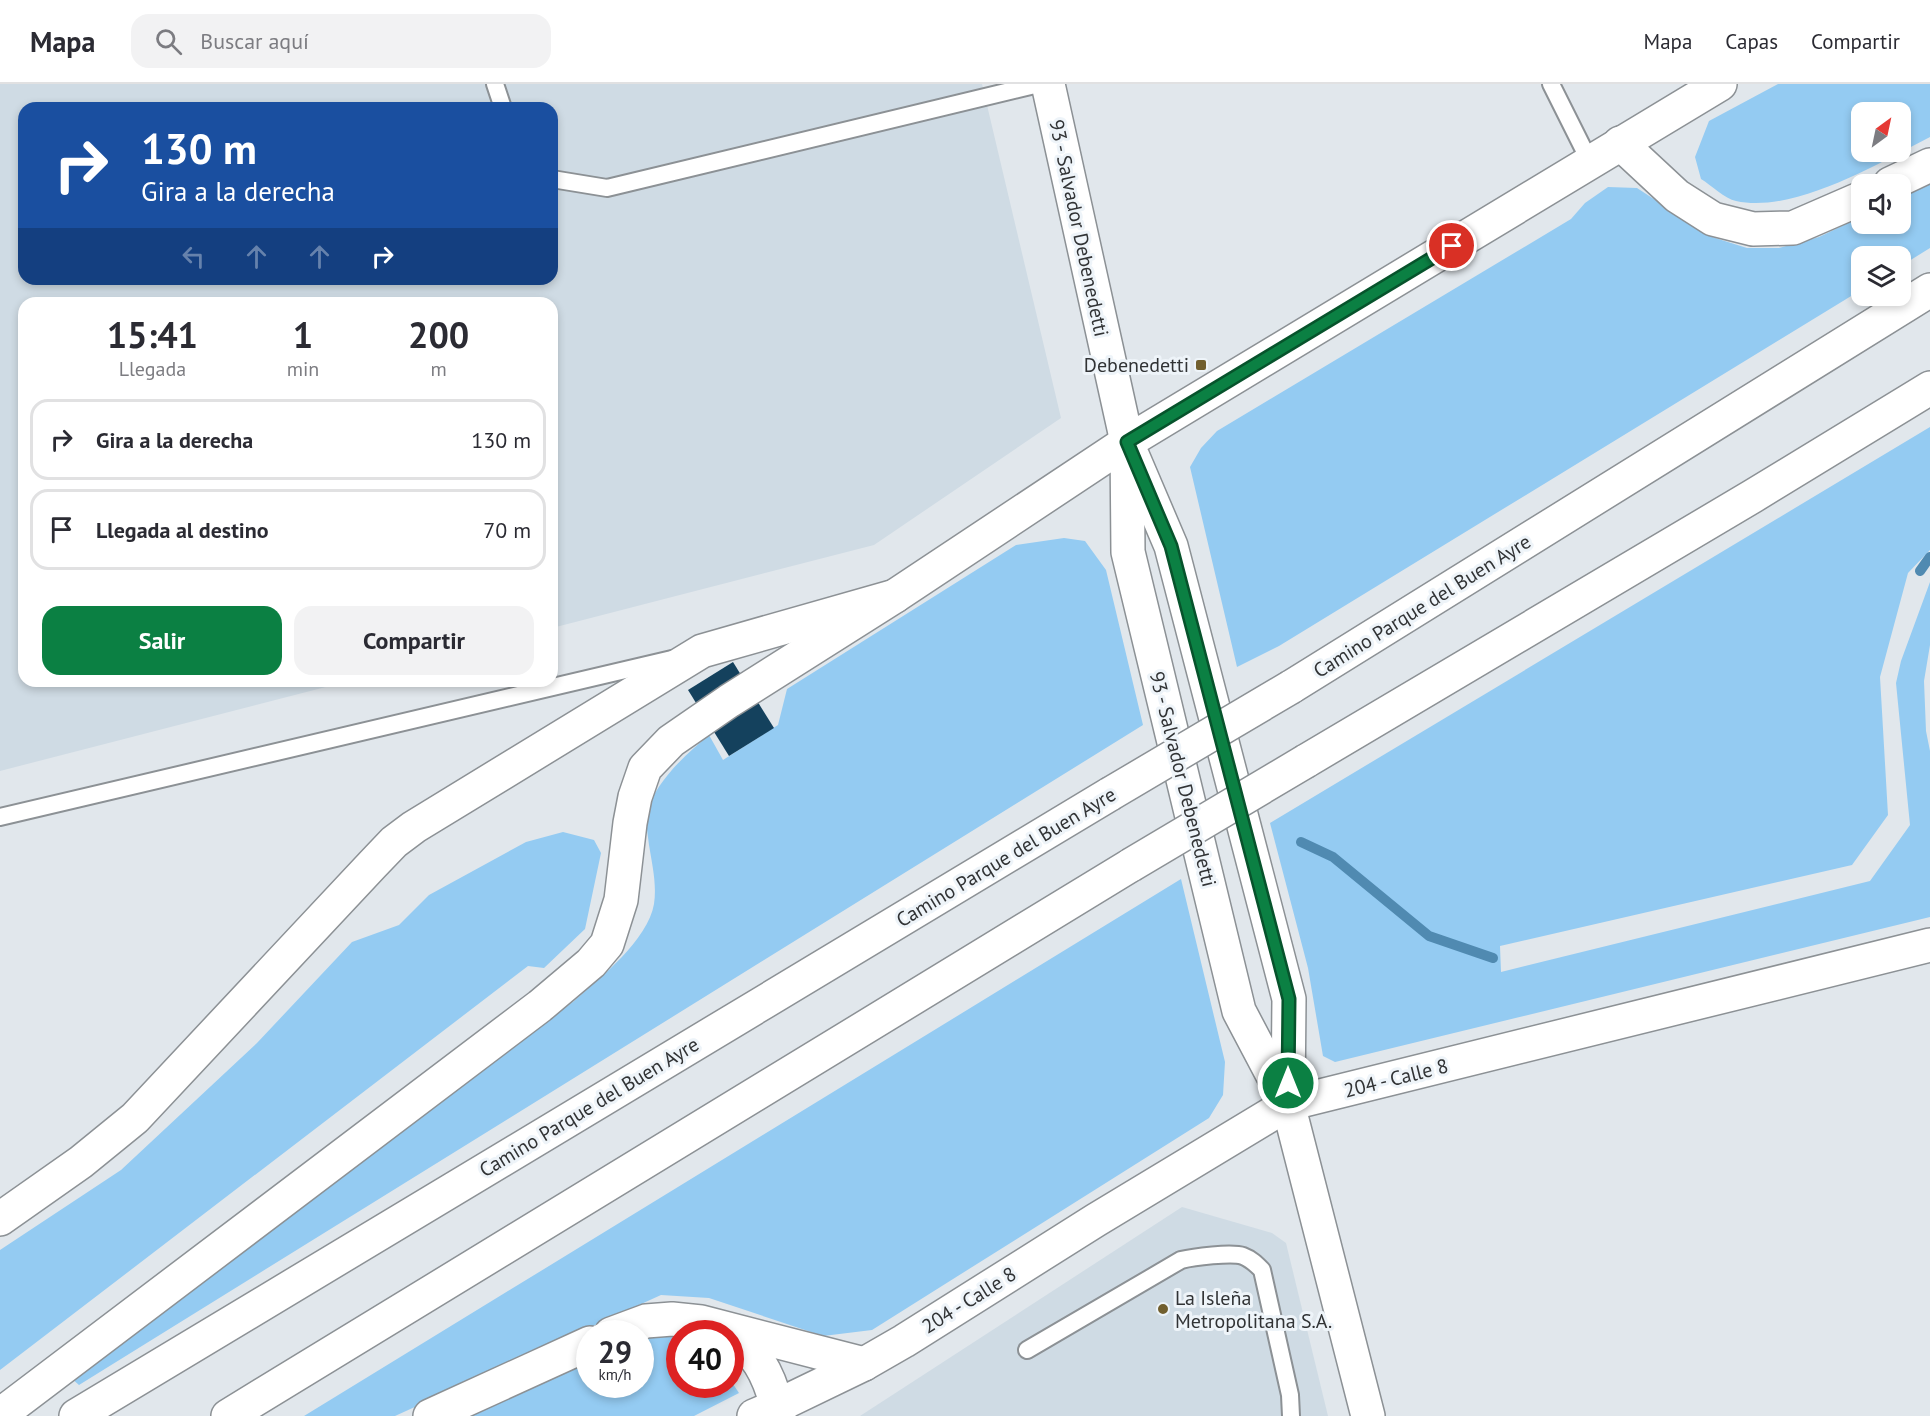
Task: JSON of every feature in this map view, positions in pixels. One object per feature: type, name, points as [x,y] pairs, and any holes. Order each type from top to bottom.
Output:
[{"type":"main road","name":"93 - Salvador Debenedetti","points":[[1048,84],[1127,442],[1171,546],[1289,999],[1288,1104]]},
{"type":"main road","points":[[0,1415],[540,1006],[591,963],[607,944],[621,900],[630,823],[635,797],[645,768],[671,741],[1127,442],[1620,142],[1720,84]]},
{"type":"main road","points":[[1620,142],[1677,196],[1713,219],[1753,229],[1793,228],[1851,203]]},
{"type":"main road","points":[[1911,174],[1930,165]]},
{"type":"main road","name":"Camino Parque del Buen Ayre","points":[[76,1416],[1291,687],[1930,290]]},
{"type":"main road","points":[[228,1416],[1131,865],[1753,496],[1930,388]]},
{"type":"main road","name":"93 - Salvador Debenedetti","points":[[1127,442],[1128,552],[1236,999],[1239,1011],[1288,1104],[1368,1416]]},
{"type":"main road","points":[[0,1219],[81,1162],[135,1118],[394,842],[414,827],[702,651],[895,596]]},
{"type":"main road","name":"204 - Calle 8","points":[[770,1413],[864,1364],[1288,1104],[1930,945]]},
{"type":"main road","points":[[654,1320],[682,1320]]},
{"type":"main road","points":[[744,1333],[864,1364]]},
{"type":"main road","points":[[744,1343],[753,1351],[771,1382],[770,1413]]},
{"type":"main road","points":[[429,1416],[576,1349]]},
{"type":"lane","points":[[495,84],[501,102]]},
{"type":"lane","points":[[558,180],[607,188],[1039,84]]},
{"type":"lane","points":[[1551,84],[1590,162]]},
{"type":"lane","points":[[558,685],[702,651]]},
{"type":"lane","points":[[0,817],[550,687]]},
{"type":"lane","points":[[1027,1350],[1181,1260],[1241,1255],[1254,1261],[1262,1270],[1290,1395],[1291,1416]]},
{"type":"shaded area","points":[[0,84],[982,84],[1061,418],[874,545],[558,626],[558,297],[18,297],[18,687],[326,687],[0,771]]},
{"type":"shaded area","points":[[1778,84],[1930,84],[1930,137],[1911,147],[1911,102],[1851,102],[1851,162],[1881,162],[1857,174],[1851,174],[1851,177],[1836,184],[1809,193],[1784,200],[1759,203],[1732,200],[1701,179],[1695,157],[1709,121]]},
{"type":"shaded area","points":[[1930,183],[1930,248],[1911,260],[1911,246],[1851,246],[1851,296],[1279,646],[1237,667],[1190,467],[1201,448],[1217,431],[1571,219],[1585,203],[1608,187],[1637,188],[1712,237],[1747,248],[1779,248],[1819,237],[1851,222],[1851,234],[1911,234],[1911,193]]},
{"type":"shaded area","points":[[1930,427],[1930,550],[1908,573],[1880,677],[1888,815],[1852,865],[1500,946],[1501,972],[1870,881],[1910,825],[1896,683],[1901,661],[1930,582],[1930,645],[1924,681],[1926,731],[1930,751],[1930,917],[1335,1062],[1323,1056],[1308,968],[1270,823]]},
{"type":"shaded area","points":[[1064,538],[1085,541],[1106,570],[1143,725],[79,1385],[71,1378],[574,1001],[622,957],[643,931],[654,904],[655,882],[646,820],[651,802],[656,791],[672,770],[709,735],[723,760],[778,725],[787,689],[1016,545]]},
{"type":"shaded area","points":[[563,832],[594,840],[601,853],[585,929],[544,968],[528,966],[0,1370],[0,1250],[121,1170],[257,1043],[352,942],[399,925],[429,895],[526,842]]},
{"type":"shaded area","points":[[1181,879],[1225,1062],[1223,1095],[1209,1118],[872,1330],[823,1336],[709,1298],[661,1295],[606,1320],[576,1320],[576,1334],[395,1416],[304,1416]]},
{"type":"shaded area","name":"La Isleña Metropolitana S.A.","points":[[1182,1207],[1272,1233],[1286,1243],[1328,1416],[860,1416]]},
{"type":"shaded area","points":[[654,1333],[666,1336],[666,1398],[729,1398],[694,1416],[456,1416],[576,1361],[576,1398],[654,1398]]},
{"type":"building","points":[[733,662],[774,728],[729,756],[688,690]]},
{"type":"waterway","points":[[1920,571],[1930,557]]},
{"type":"waterway","points":[[1301,842],[1333,857],[1429,936],[1493,958]]},
{"type":"place","name":"Debenedetti","points":[[1201,365]]},
{"type":"place","name":"La Isleña Metropolitana S.A.","points":[[1163,1309]]},
{"type":"route","points":[[1288,1083],[1289,999],[1171,546],[1127,442],[1452,246]]}]
